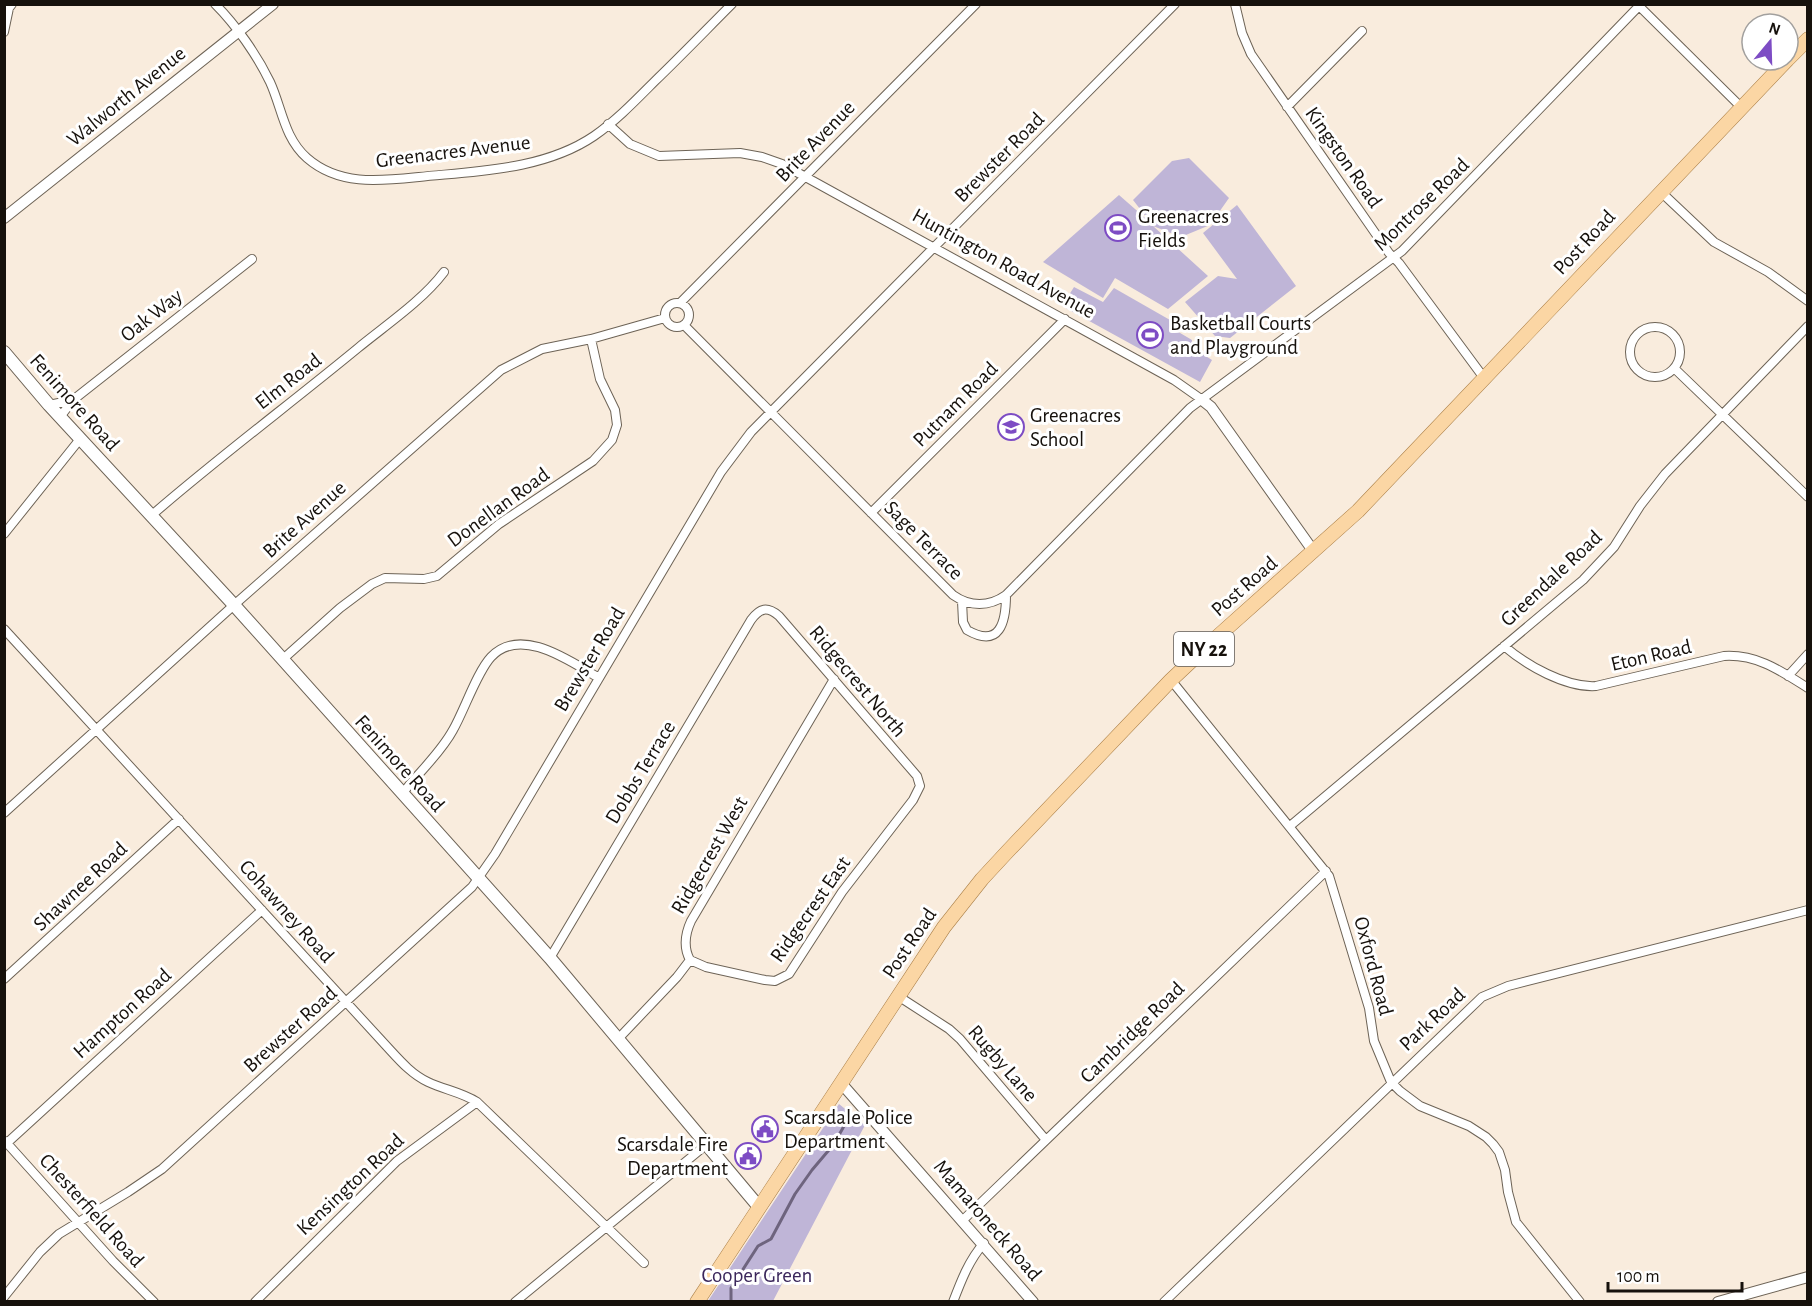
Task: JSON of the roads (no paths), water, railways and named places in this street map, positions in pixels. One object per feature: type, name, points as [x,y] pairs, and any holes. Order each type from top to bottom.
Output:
[{"type":"main road","name":"Post Road","points":[[697,1302],[944,927],[982,879],[1171,680],[1358,512],[1774,72]]},
{"type":"main road","name":"Fenimore Road","points":[[4,352],[49,405],[234,605],[550,958],[759,1207]]},
{"type":"street","points":[[4,32],[12,4]]},
{"type":"street","name":"Greenacres Avenue","points":[[214,4],[252,51],[271,84],[294,144],[316,165],[342,177],[370,180],[400,179],[517,165],[564,151],[594,136],[624,112],[732,4]]},
{"type":"street","name":"Walworth Avenue","points":[[4,218],[273,4]]},
{"type":"street","name":"Brite Avenue","points":[[4,813],[234,605],[501,370],[542,349],[591,339],[665,318],[667,308],[673,303],[680,303],[976,4]]},
{"type":"street","name":"Brewster Road","points":[[4,1296],[40,1251],[59,1234],[162,1169],[472,887],[495,854],[721,472],[750,432],[1175,4]]},
{"type":"street","name":"Kingston Road","points":[[1235,4],[1248,48],[1287,107],[1394,258],[1484,378]]},
{"type":"street","points":[[1639,5],[1741,106]]},
{"type":"street","name":"Montrose Road","points":[[1201,399],[1394,258],[1436,218],[1639,5]]},
{"type":"street","points":[[1287,107],[1362,31]]},
{"type":"street","name":"Huntington Road Avenue","points":[[608,124],[630,144],[651,154],[670,157],[724,153],[749,154],[773,160],[806,176],[1174,380],[1211,407],[1314,552]]},
{"type":"street","points":[[1660,192],[1714,242],[1774,276],[1808,301]]},
{"type":"street","name":"Oak Way","points":[[60,417],[73,400],[252,259]]},
{"type":"street","name":"Elm Road","points":[[152,515],[215,461],[426,291],[444,272]]},
{"type":"street","points":[[665,318],[672,326],[684,325],[689,315],[687,308],[680,303]]},
{"type":"street","name":"Putnam Road","points":[[871,513],[1065,319]]},
{"type":"street","name":"Sage Terrace","points":[[684,325],[952,595],[962,601],[980,605],[998,601],[1006,596],[1201,399]]},
{"type":"street","name":"Greendale Road","points":[[1290,826],[1599,564],[1614,547],[1665,474],[1808,326]]},
{"type":"street","points":[[1653,327],[1669,331],[1679,344],[1681,352],[1679,362],[1674,369],[1665,376],[1657,378],[1639,372],[1630,354],[1634,338],[1640,332],[1653,327]]},
{"type":"street","name":"Donellan Road","points":[[282,660],[340,608],[372,584],[385,578],[424,579],[436,576],[480,537],[550,491],[593,461],[602,452],[615,434],[616,418],[615,410],[600,379],[591,339]]},
{"type":"street","points":[[1674,369],[1808,497]]},
{"type":"street","name":"Oak Way","points":[[49,405],[73,400]]},
{"type":"street","points":[[4,534],[80,439]]},
{"type":"street","points":[[962,601],[963,622],[967,630],[982,636],[1001,628],[1006,613],[1006,596]]},
{"type":"street","name":"Ridgecrest North","points":[[764,609],[779,616],[920,782]]},
{"type":"street","name":"Dobbs Terrace","points":[[550,958],[751,620],[758,611],[764,609]]},
{"type":"street","name":"Cohawney Road","points":[[4,629],[391,1051],[419,1077],[439,1087],[464,1094],[477,1102],[644,1263]]},
{"type":"street","points":[[402,794],[452,733],[488,662],[492,656],[503,649],[520,645],[536,646],[556,654],[599,678]]},
{"type":"street","name":"Eton Road","points":[[1504,646],[1511,653],[1552,676],[1585,686],[1596,686],[1724,656],[1738,655],[1756,659],[1808,688]]},
{"type":"street","points":[[1788,675],[1808,654]]},
{"type":"street","name":"Ridgecrest West","points":[[690,960],[687,954],[686,931],[691,921],[834,679]]},
{"type":"street","name":"Oxford Road","points":[[1171,680],[1326,871],[1339,906],[1369,1008],[1374,1041],[1392,1082],[1420,1106],[1469,1126],[1493,1144],[1499,1152],[1505,1170],[1516,1222],[1580,1302]]},
{"type":"street","name":"Ridgecrest East","points":[[690,960],[706,967],[765,980],[775,981],[789,974],[843,892],[913,800],[920,782]]},
{"type":"street","name":"Shawnee Road","points":[[4,980],[179,819]]},
{"type":"street","name":"Cambridge Road","points":[[963,1220],[1326,871]]},
{"type":"street","name":"Hampton Road","points":[[6,1142],[262,910]]},
{"type":"street","name":"Park Road","points":[[1164,1302],[1473,1004],[1491,991],[1808,910]]},
{"type":"street","points":[[618,1039],[677,977],[690,960]]},
{"type":"street","name":"Rugby Lane","points":[[898,996],[949,1029],[1046,1140]]},
{"type":"street","name":"Mamaroneck Road","points":[[841,1083],[1033,1302]]},
{"type":"street","name":"Kensington Road","points":[[255,1302],[397,1161],[477,1102]]},
{"type":"street","name":"Chesterfield Road","points":[[6,1142],[154,1302]]},
{"type":"street","points":[[515,1302],[706,1144]]},
{"type":"street","points":[[953,1302],[970,1263],[984,1244]]},
{"type":"street","points":[[1718,1302],[1808,1277]]},
{"type":"waterway","points":[[731,1302],[731,1288],[758,1246],[771,1239],[795,1194],[834,1144],[849,1117]]},
{"type":"place","name":"Greenacres Fields","points":[[1118,228]]},
{"type":"place","name":"Basketball Courts and Playground","points":[[1150,335]]},
{"type":"place","name":"Greenacres School","points":[[1011,427]]},
{"type":"place","name":"Scarsdale Police Department","points":[[765,1129]]},
{"type":"place","name":"Scarsdale Fire Department","points":[[748,1156]]},
{"type":"park label","name":"Cooper Green","points":[[757,1275]]}]
